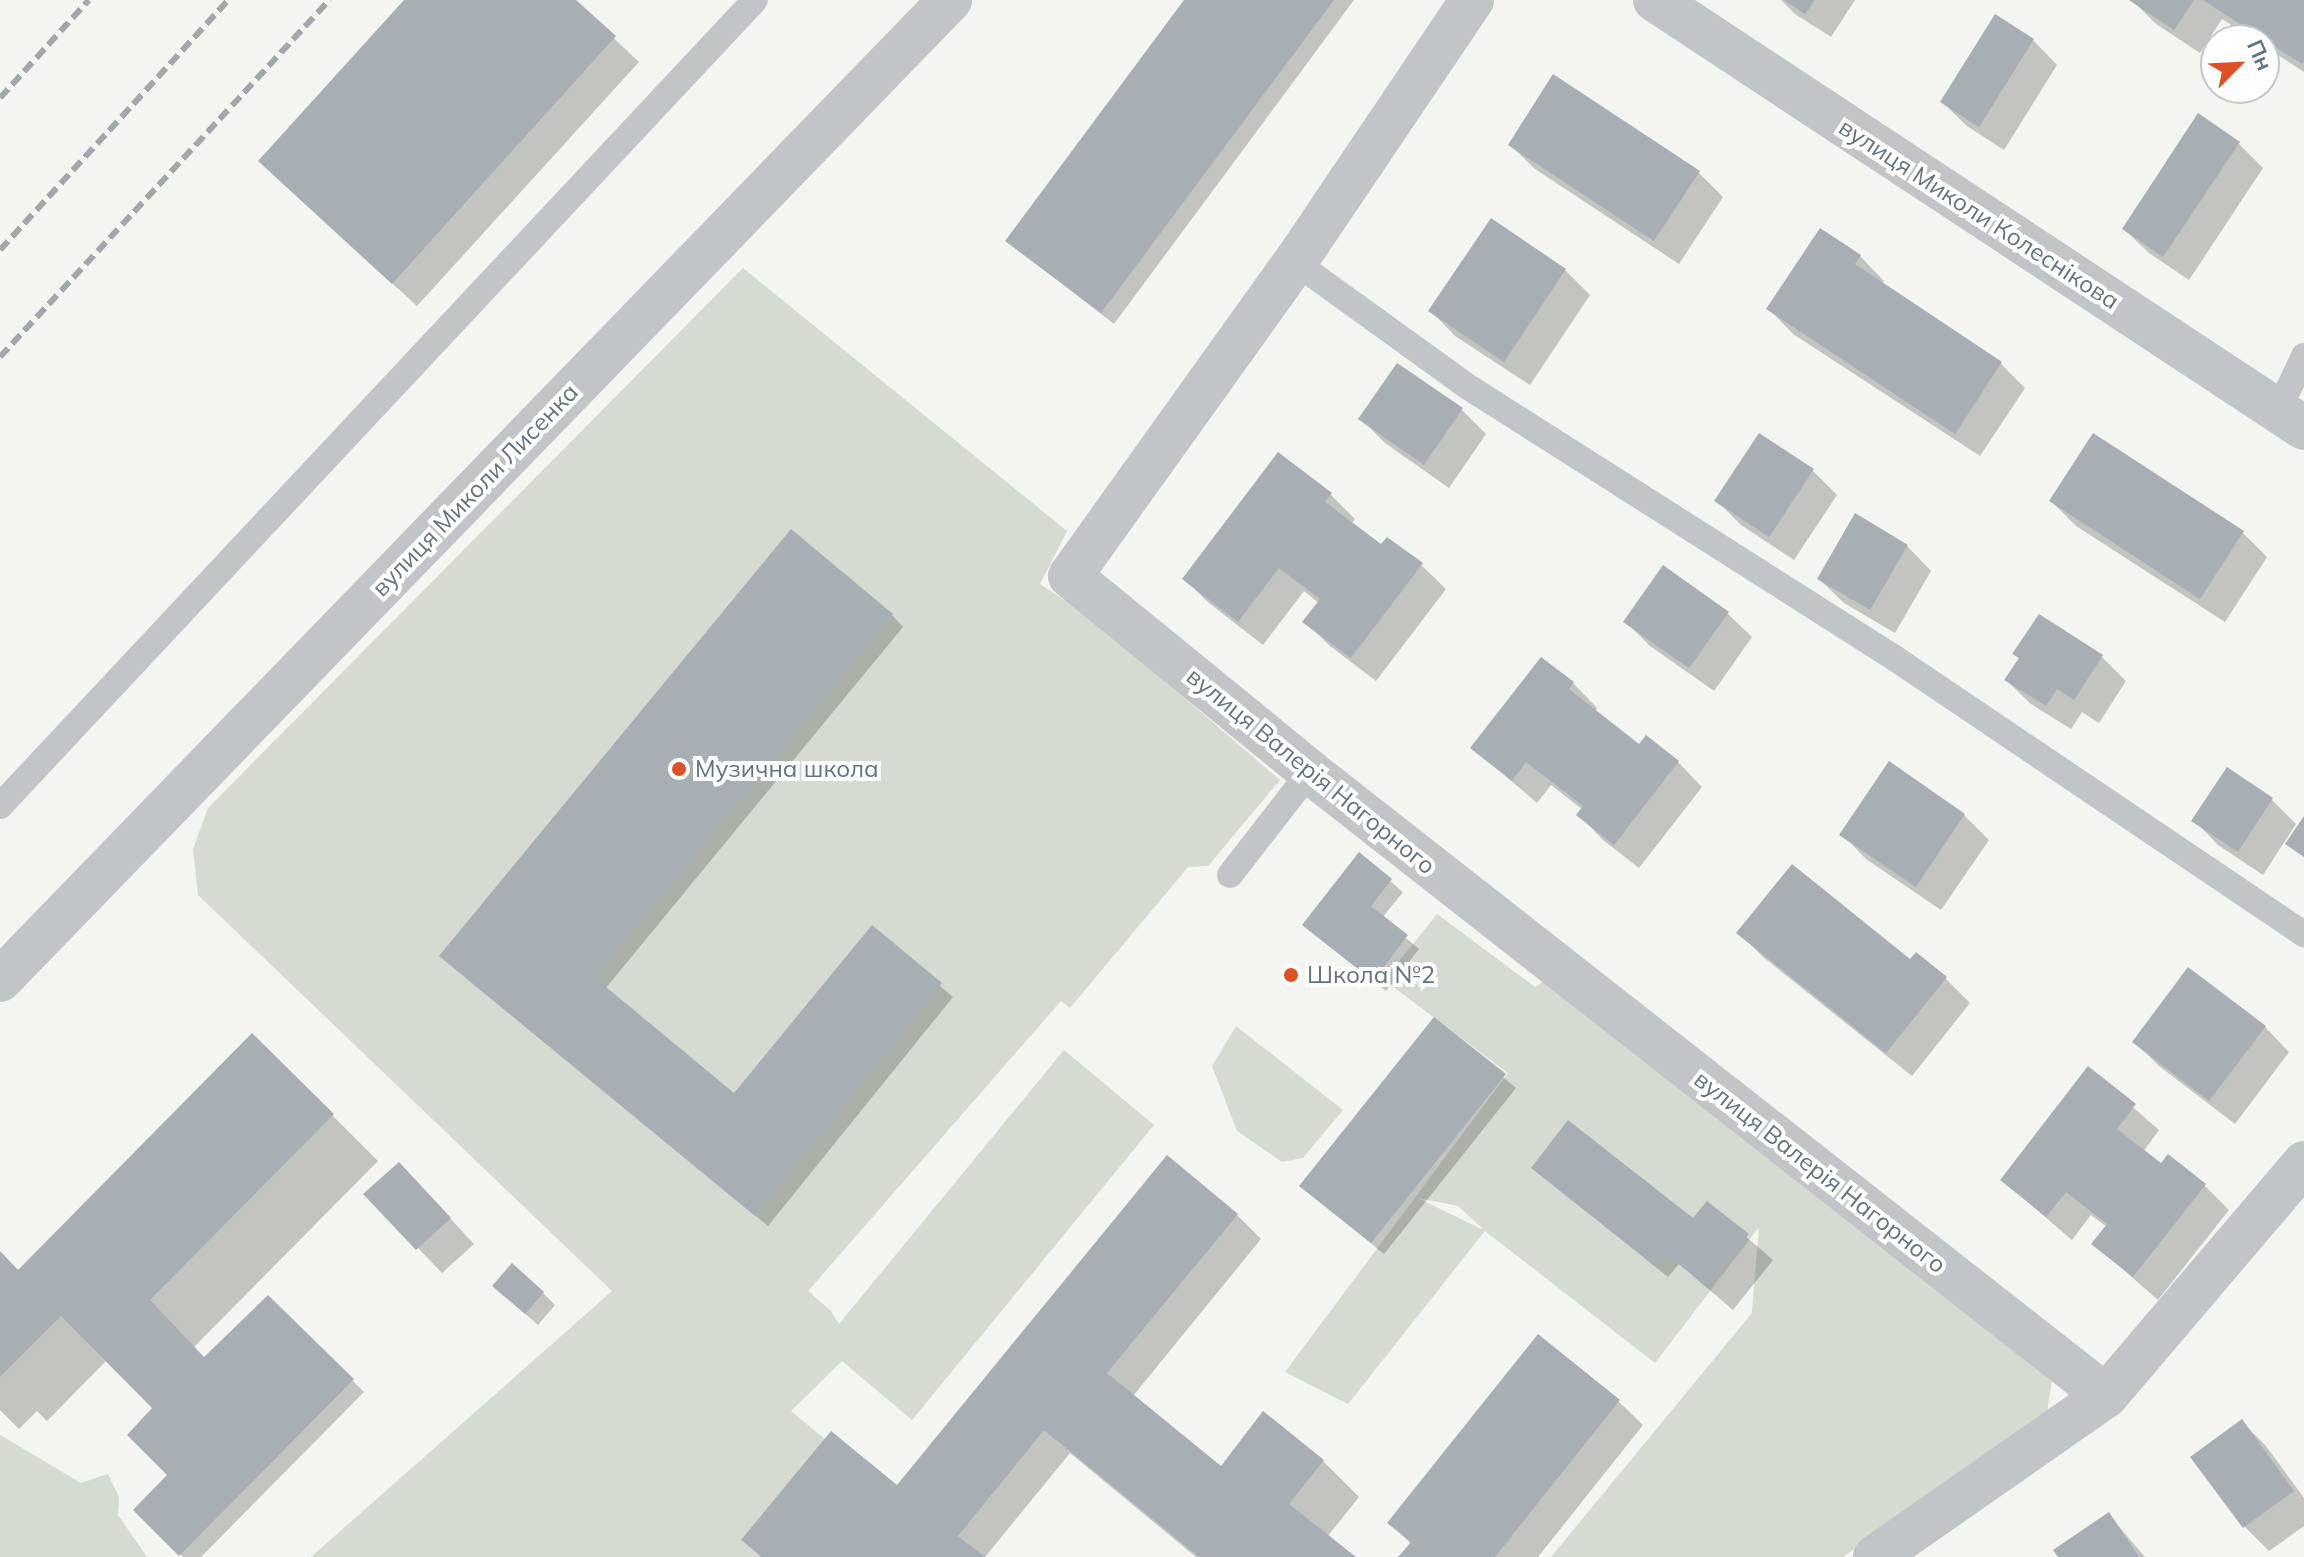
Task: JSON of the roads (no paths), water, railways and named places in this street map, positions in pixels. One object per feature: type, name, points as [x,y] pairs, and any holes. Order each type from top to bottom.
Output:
[{"type":"street","name":"вулиця Миколи Лисенка","points":[[0,980],[950,0]]},
{"type":"street","name":"вулиця Валерія Нагорного","points":[[1472,0],[1295,262],[1070,576],[1310,772],[2106,1396]]},
{"type":"street","name":"вулиця Миколи Колеснікова","points":[[1655,0],[2291,420]]},
{"type":"street","points":[[1875,1557],[2106,1396],[2304,1163]]},
{"type":"lane","points":[[0,806],[755,0]]},
{"type":"lane","points":[[1295,262],[1470,388],[1896,659],[2304,934]]},
{"type":"lane","points":[[2291,420],[2304,356]]},
{"type":"lane","points":[[1230,875],[1310,772]]},
{"type":"railway","points":[[0,98],[89,0]]},
{"type":"railway","points":[[0,250],[228,0]]},
{"type":"railway","points":[[0,357],[330,0]]},
{"type":"place","name":"Музична школа","points":[[679,769]]},
{"type":"place","name":"Школа №2","points":[[1291,975]]}]
